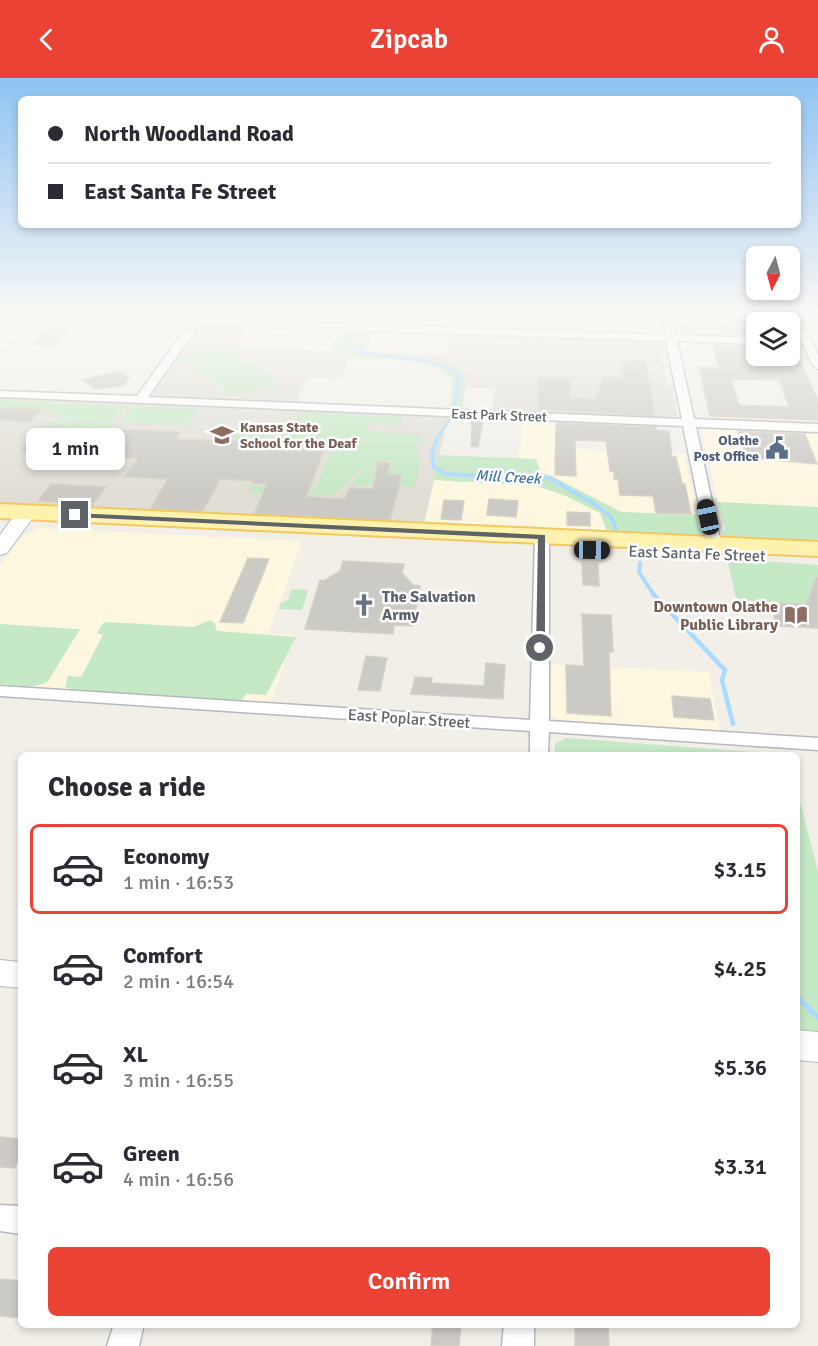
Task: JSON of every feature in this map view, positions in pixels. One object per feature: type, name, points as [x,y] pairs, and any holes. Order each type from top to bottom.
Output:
[{"type":"main road","name":"East Santa Fe Street","points":[[11,517],[542,543],[818,549]]},
{"type":"main road","name":"East Santa Fe Street","points":[[715,548],[818,558]]},
{"type":"street","points":[[141,400],[159,374]]},
{"type":"street","points":[[678,374],[715,548]]},
{"type":"street","name":"East Park Street","points":[[0,394],[818,428]]},
{"type":"street","points":[[0,549],[11,517]]},
{"type":"street","points":[[539,752],[542,543]]},
{"type":"street","name":"East Poplar Street","points":[[0,691],[818,744]]},
{"type":"street","points":[[0,973],[18,975]]},
{"type":"street","points":[[800,1045],[818,1047]]},
{"type":"street","points":[[0,1218],[18,1220]]},
{"type":"street","points":[[123,1346],[128,1328]]},
{"type":"street","points":[[518,1346],[519,1328]]},
{"type":"shaded area","name":"Kansas State School for the Deaf","points":[[164,374],[342,374],[341,378],[308,377],[292,410],[448,416],[423,529],[0,509],[0,398],[143,404]]},
{"type":"shaded area","points":[[463,374],[665,374],[667,387],[675,386],[673,391],[677,416],[673,419],[492,411],[495,389],[466,387],[467,378]]},
{"type":"shaded area","points":[[523,420],[576,422],[577,449],[606,451],[605,424],[650,425],[653,453],[684,454],[697,515],[621,512],[552,476],[540,473],[536,459],[519,458]]},
{"type":"shaded area","points":[[701,429],[818,433],[818,507],[718,502]]},
{"type":"shaded area","points":[[434,480],[537,486],[566,496],[600,513],[608,537],[423,529]]},
{"type":"shaded area","points":[[40,528],[302,541],[269,633],[294,635],[271,703],[0,686],[0,565],[23,536]]},
{"type":"shaded area","points":[[552,664],[709,672],[720,732],[559,720],[552,716],[550,709]]},
{"type":"green space","points":[[202,374],[264,374],[280,385],[232,396]]},
{"type":"green space","points":[[446,374],[464,374],[467,378],[462,410],[450,410],[453,380]]},
{"type":"green space","points":[[0,400],[50,402],[43,410],[0,408]]},
{"type":"green space","points":[[52,402],[125,405],[112,422],[57,419],[61,414],[42,413]]},
{"type":"green space","points":[[133,406],[199,408],[188,425],[121,422]]},
{"type":"green space","points":[[300,412],[404,417],[401,425],[369,423],[365,432],[421,434],[417,445],[420,466],[415,487],[400,486],[403,474],[386,474],[381,485],[352,485],[362,471],[373,471],[374,468],[394,467],[392,461],[376,461],[371,470],[342,468],[359,470],[333,495],[249,492],[251,486],[316,489],[331,448],[272,445],[277,431],[292,430]]},
{"type":"green space","points":[[48,422],[112,423],[107,430],[45,426],[50,424]]},
{"type":"green space","points":[[237,428],[271,431],[264,442],[226,439],[231,430]]},
{"type":"green space","points":[[439,455],[536,459],[541,473],[552,476],[621,512],[697,515],[699,528],[705,531],[705,536],[624,537],[623,532],[607,531],[600,513],[566,496],[537,486],[434,480]]},
{"type":"green space","points":[[718,502],[818,507],[818,542],[725,538],[721,532],[725,529]]},
{"type":"green space","points":[[733,559],[818,565],[818,605],[736,600],[728,562]]},
{"type":"green space","points":[[292,589],[308,590],[302,610],[279,609],[281,603],[288,600]]},
{"type":"green space","points":[[211,620],[217,631],[296,637],[266,695],[246,694],[241,701],[74,690],[65,687],[68,676],[81,677],[103,635],[97,633],[102,624],[107,622],[193,627]]},
{"type":"green space","points":[[0,624],[80,629],[48,681],[38,685],[19,686],[0,684]]},
{"type":"green space","points":[[566,738],[755,752],[555,752],[555,744]]},
{"type":"green space","points":[[800,801],[818,871],[818,1037],[800,1035]]},
{"type":"building","points":[[106,374],[124,374],[129,377],[123,386],[96,389],[82,380]]},
{"type":"building","points":[[623,374],[647,374],[655,416],[538,409],[538,378],[570,379],[570,398],[595,399],[604,377],[624,379]]},
{"type":"building","points":[[701,374],[806,374],[818,400],[818,420],[710,416]],"holes":[[[731,379],[779,380],[789,407],[739,405]]]},
{"type":"building","points":[[0,408],[41,410],[30,422],[0,420]]},
{"type":"building","points":[[472,419],[483,420],[478,447],[471,446]]},
{"type":"building","points":[[556,423],[656,427],[657,430],[669,431],[672,457],[676,457],[682,483],[685,484],[691,514],[656,513],[653,496],[620,495],[618,479],[614,479],[614,472],[610,471],[606,441],[575,440],[576,476],[555,475]]},
{"type":"building","points":[[43,427],[180,432],[176,439],[272,442],[270,448],[324,450],[306,497],[345,499],[349,488],[373,489],[378,462],[390,463],[387,474],[402,475],[390,520],[254,514],[267,484],[220,479],[203,511],[150,509],[168,479],[124,477],[138,458],[99,456],[97,459],[82,459],[84,455],[22,450]]},
{"type":"building","name":"Olathe Post Office","points":[[738,431],[805,434],[817,464],[746,458]]},
{"type":"building","points":[[51,484],[106,487],[92,506],[38,501]]},
{"type":"building","points":[[489,499],[518,501],[516,517],[487,515]]},
{"type":"building","points":[[444,500],[464,501],[461,520],[441,519]]},
{"type":"building","points":[[567,512],[590,513],[590,526],[567,525]]},
{"type":"building","points":[[248,558],[269,559],[243,623],[220,622]]},
{"type":"building","name":"The Salvation Army","points":[[343,561],[404,564],[402,573],[413,585],[420,586],[413,626],[394,625],[393,634],[305,629],[320,580],[324,581],[340,571]]},
{"type":"building","points":[[582,563],[598,563],[599,586],[583,585]]},
{"type":"building","name":"Downtown Olathe Public Library","points":[[816,577],[818,578],[818,628],[777,626],[770,603],[807,604]]},
{"type":"building","points":[[582,614],[611,615],[613,652],[609,652],[611,716],[567,713],[566,665],[584,666]]},
{"type":"building","points":[[366,656],[387,658],[380,691],[358,690]]},
{"type":"building","points":[[486,663],[505,665],[503,699],[411,694],[415,677],[432,678],[431,683],[484,686]]},
{"type":"building","points":[[672,696],[710,699],[714,720],[674,717]]},
{"type":"building","points":[[0,1137],[18,1139],[18,1160],[15,1168],[0,1167]]},
{"type":"building","points":[[0,1279],[18,1281],[18,1318],[0,1316]]},
{"type":"building","points":[[433,1328],[461,1328],[459,1346],[431,1346]]},
{"type":"building","points":[[575,1328],[608,1328],[609,1346],[575,1346]]},
{"type":"waterway","name":"Mill Creek","points":[[455,407],[458,374]]},
{"type":"waterway","name":"Mill Creek","points":[[437,440],[450,419]]},
{"type":"waterway","name":"Mill Creek","points":[[437,438],[432,454],[434,468],[447,474],[549,478],[596,505],[611,517],[617,531]]},
{"type":"waterway","name":"Mill Creek","points":[[640,563],[639,572],[654,595]]},
{"type":"waterway","name":"Mill Creek","points":[[653,594],[725,670],[722,680],[733,724]]},
{"type":"waterway","name":"Mill Creek","points":[[800,1000],[818,1017]]},
{"type":"place","name":"Kansas State School for the Deaf","points":[[222,435]]},
{"type":"place","name":"Olathe Post Office","points":[[777,448]]},
{"type":"place","name":"The Salvation Army","points":[[364,605]]},
{"type":"place","name":"Downtown Olathe Public Library","points":[[796,615]]},
{"type":"route","points":[[75,515],[542,537],[540,648]]}]
